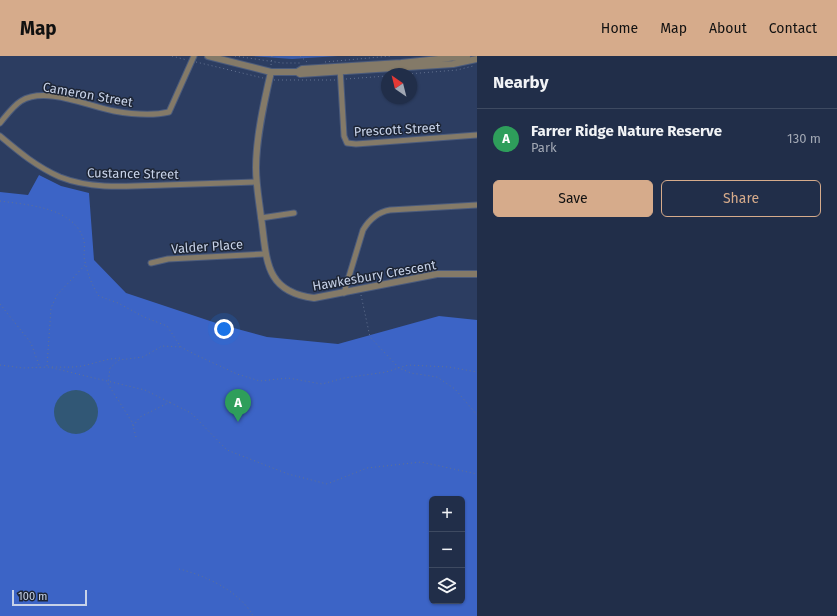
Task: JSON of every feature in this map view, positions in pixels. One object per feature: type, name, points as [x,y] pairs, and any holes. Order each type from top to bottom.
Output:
[{"type":"street","name":"Cameron Street","points":[[0,123],[20,101],[34,96],[61,98],[115,111],[142,114],[169,112],[194,56]]},
{"type":"street","points":[[208,56],[271,72],[297,72],[300,74],[452,59],[467,56]]},
{"type":"street","points":[[340,70],[453,64],[477,59]]},
{"type":"street","name":"Prescott Street","points":[[340,70],[344,136],[348,143],[356,144],[477,135]]},
{"type":"street","name":"Hawkesbury Crescent","points":[[271,72],[258,148],[256,182],[264,254],[271,272],[278,281],[291,293],[314,298],[437,274],[477,274]]},
{"type":"street","name":"Custance Street","points":[[0,136],[23,156],[44,170],[87,184],[112,186],[256,182]]},
{"type":"street","points":[[344,293],[363,230],[367,223],[378,214],[390,210],[477,205]]},
{"type":"street","points":[[261,218],[294,213]]},
{"type":"street","name":"Valder Place","points":[[151,264],[168,259],[264,254]]},
{"type":"path","points":[[235,56],[271,62],[310,63]]},
{"type":"path","points":[[271,72],[272,56]]},
{"type":"path","points":[[300,56],[308,63]]},
{"type":"path","points":[[325,62],[391,56]]},
{"type":"path","points":[[273,80],[279,77],[281,81]]},
{"type":"path","points":[[0,201],[33,205],[66,217],[77,228],[84,241],[86,264],[93,286],[99,296],[118,303],[144,317],[167,326],[181,347]]},
{"type":"path","points":[[47,367],[51,308],[57,296],[86,264]]},
{"type":"path","points":[[360,290],[370,337],[399,368],[411,373],[437,377],[455,389],[477,415]]},
{"type":"path","points":[[0,304],[31,343],[40,368]]},
{"type":"path","points":[[0,365],[23,368],[69,368],[106,359],[143,357],[166,345],[181,347],[237,374],[260,382],[288,378],[322,384],[344,378],[386,372],[408,365],[449,367],[477,372]]},
{"type":"path","points":[[126,358],[112,364],[108,371],[108,384],[133,426],[136,437]]},
{"type":"path","points":[[47,367],[145,390],[191,413],[227,450],[288,474],[327,484],[367,468],[421,462],[477,474]]},
{"type":"path","points":[[133,426],[140,417],[171,402]]},
{"type":"path","points":[[179,569],[202,575],[222,587],[249,608],[253,616]]},
{"type":"shaded area","points":[[251,56],[338,56],[292,59]]},
{"type":"shaded area","points":[[39,175],[61,186],[89,193],[94,260],[126,293],[219,324],[267,337],[338,344],[439,316],[477,320],[477,616],[0,616],[0,192],[28,195]]},
{"type":"building","points":[[72,390],[80,390],[92,396],[98,408],[98,416],[92,428],[80,434],[72,434],[60,428],[54,416],[54,408],[60,396]]},
{"type":"place","name":"Farrer Ridge Nature Reserve","points":[[238,422]]}]
